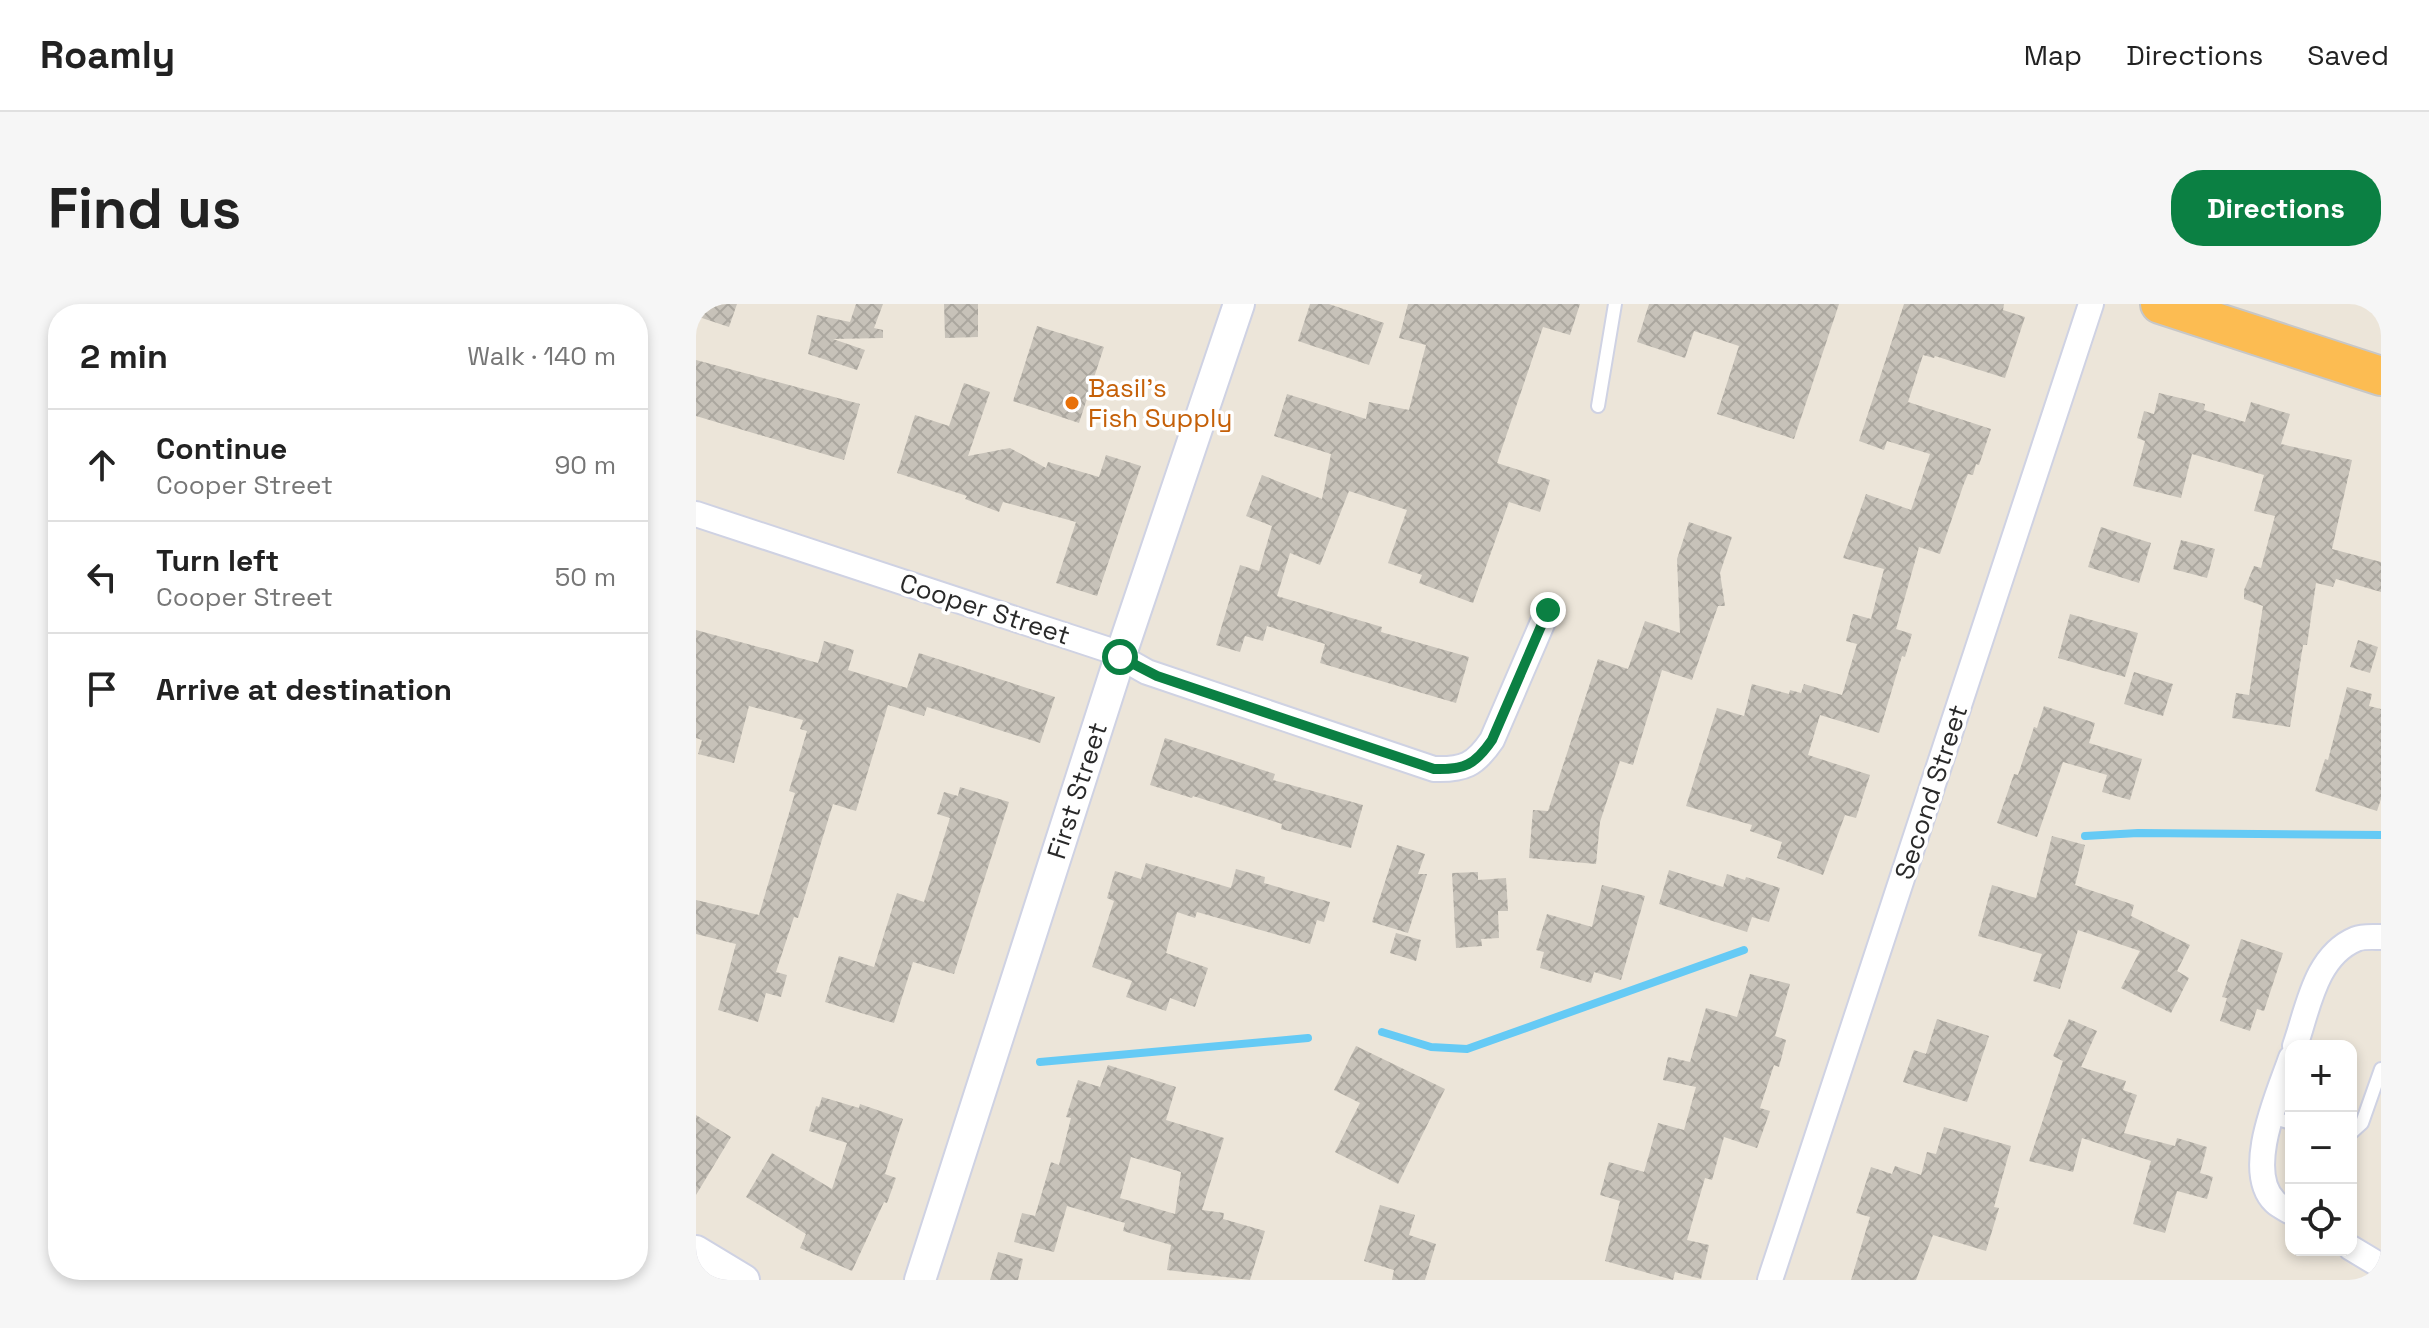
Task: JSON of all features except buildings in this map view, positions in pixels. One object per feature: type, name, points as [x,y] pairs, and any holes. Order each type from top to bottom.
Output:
[{"type":"highway","points":[[2160,304],[2381,376]]},
{"type":"street","name":"First Street","points":[[920,1280],[1120,657],[1239,304]]},
{"type":"street","name":"Second Street","points":[[1770,1280],[2091,304]]},
{"type":"street","name":"Cooper Street","points":[[696,514],[1106,649],[1157,676],[1434,769],[1453,769],[1481,757],[1492,740],[1548,610]]},
{"type":"street","points":[[2297,1040],[2320,972],[2333,954],[2358,938],[2381,937]]},
{"type":"street","points":[[2285,1095],[2281,1120],[2262,1153],[2263,1182],[2274,1201],[2285,1208]]},
{"type":"street","points":[[696,1251],[744,1280]]},
{"type":"street","points":[[2357,1252],[2381,1266]]},
{"type":"lane","points":[[1598,406],[1615,304]]},
{"type":"lane","points":[[2357,1128],[2362,1123],[2381,1069]]},
{"type":"waterway","points":[[2085,836],[2138,833],[2381,835]]},
{"type":"waterway","points":[[1382,1032],[1431,1047],[1467,1049],[1744,950]]},
{"type":"waterway","points":[[1040,1062],[1308,1038]]},
{"type":"place","name":"Basil's Fish Supply","points":[[1072,403]]},
{"type":"route","points":[[1120,657],[1157,676],[1434,769],[1453,769],[1481,757],[1492,740],[1548,610]]}]
